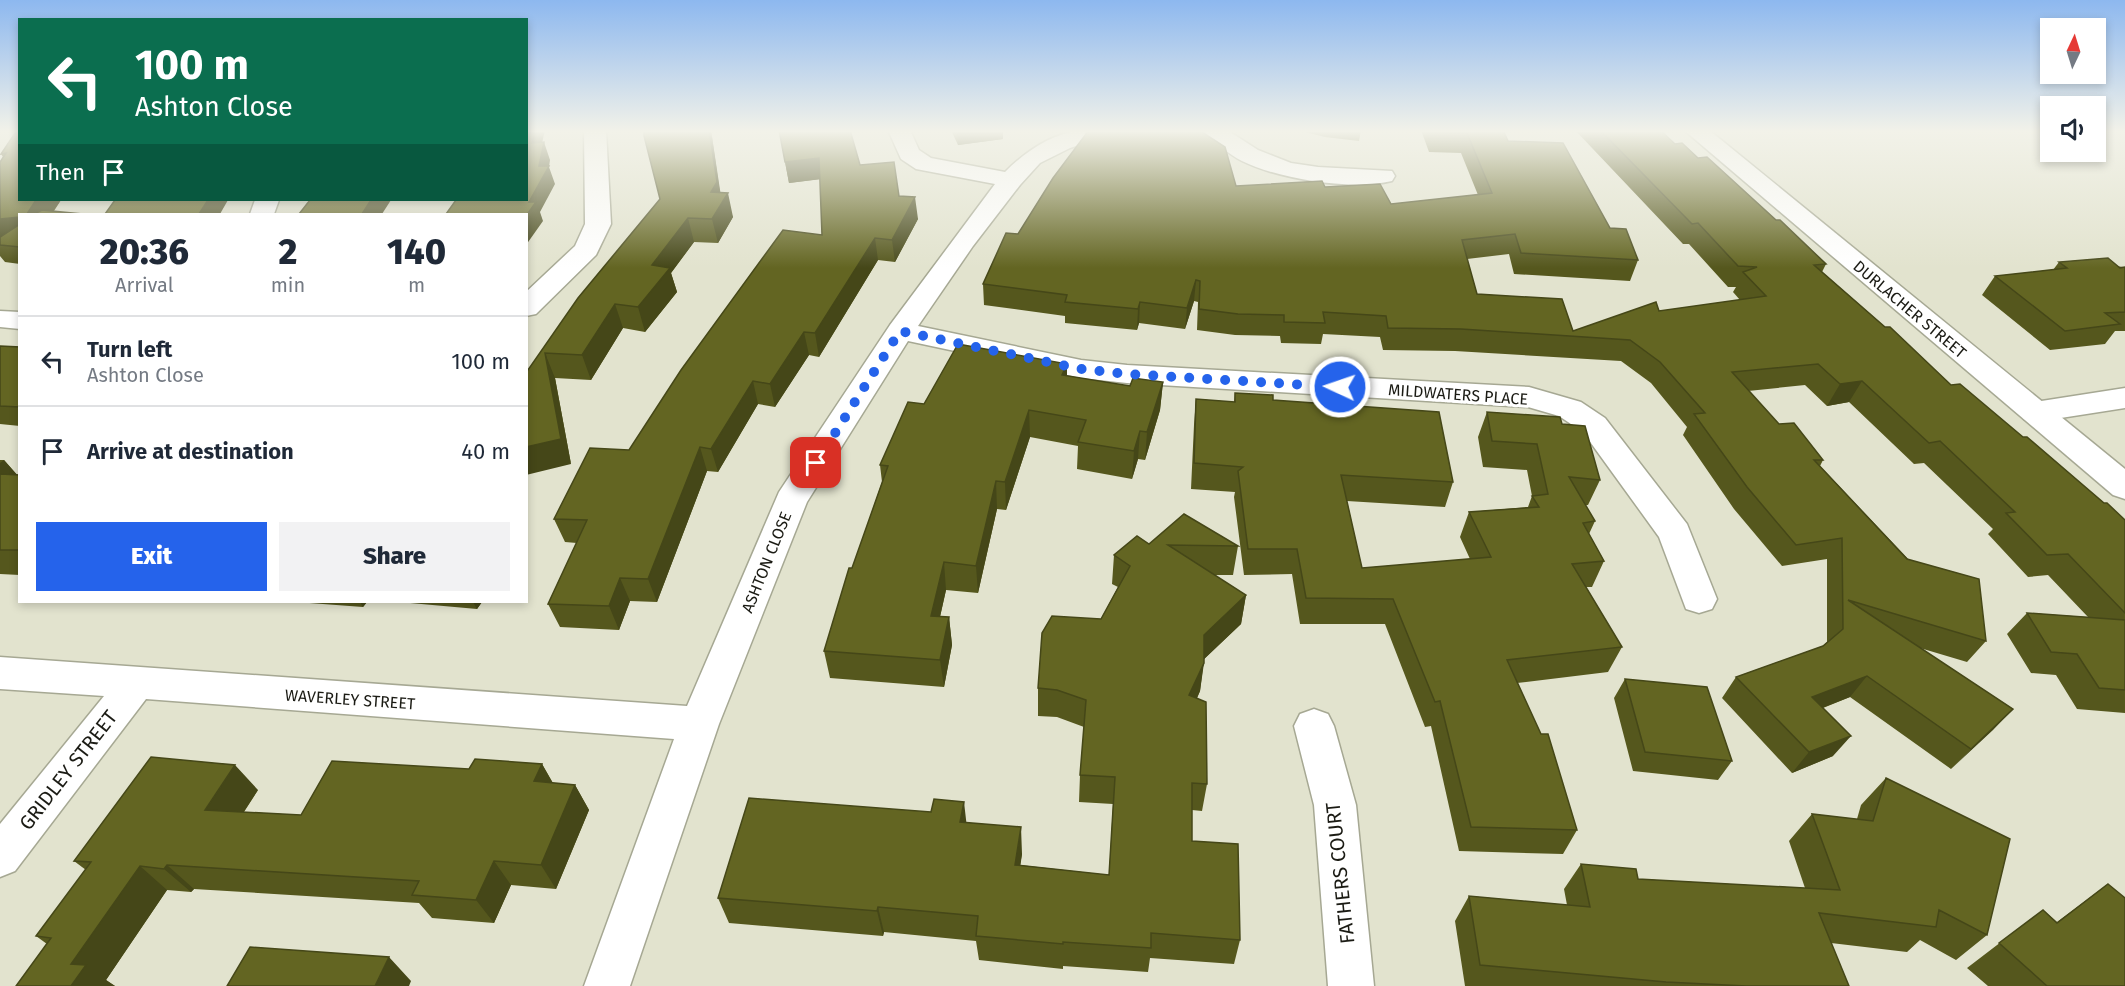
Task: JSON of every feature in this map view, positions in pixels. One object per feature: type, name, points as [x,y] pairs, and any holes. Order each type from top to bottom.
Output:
[{"type":"street","points":[[528,306],[586,249],[598,224],[596,176]]},
{"type":"street","points":[[989,176],[1011,180]]},
{"type":"street","name":"ASHTON CLOSE","points":[[607,986],[699,724],[791,500],[900,331],[1015,176]]},
{"type":"street","points":[[1327,176],[1382,176]]},
{"type":"street","name":"DURLACHER STREET","points":[[1750,176],[2125,487]]},
{"type":"street","points":[[0,319],[18,321]]},
{"type":"street","name":"MILDWATERS PLACE","points":[[900,331],[1104,372],[1529,397],[1570,409],[1594,425],[1675,533],[1699,599]]},
{"type":"street","points":[[2035,412],[2125,398]]},
{"type":"street","name":"WAVERLEY STREET","points":[[0,673],[699,724]]},
{"type":"street","name":"GRIDLEY STREET","points":[[0,857],[137,683]]},
{"type":"street","name":"FATHERS COURT","points":[[1314,726],[1335,805],[1351,986]]},
{"type":"building","points":[[0,176],[18,176],[18,201],[35,201],[28,213],[18,213],[18,217],[0,219]]},
{"type":"building","points":[[528,176],[543,176],[529,202],[536,202],[528,213],[447,213],[455,201],[528,201]]},
{"type":"building","points":[[654,176],[716,176],[717,182],[711,192],[728,193],[712,219],[688,218],[652,265],[670,268],[638,307],[615,304],[582,355],[545,353],[561,439],[528,447],[528,370],[578,298],[660,199]]},
{"type":"building","points":[[820,176],[896,176],[899,196],[915,197],[892,240],[875,238],[815,333],[804,332],[770,384],[753,381],[711,449],[700,447],[648,579],[620,578],[609,606],[548,604],[587,520],[554,519],[590,448],[629,450],[681,370],[783,230],[822,235]]},
{"type":"building","points":[[1054,176],[1233,176],[1236,186],[1322,181],[1325,187],[1380,184],[1391,204],[1492,193],[1485,176],[1581,176],[1610,228],[1626,229],[1638,260],[1521,253],[1515,234],[1462,240],[1477,294],[1562,299],[1573,331],[1656,302],[1659,311],[1766,296],[1743,272],[1757,267],[1738,266],[1698,223],[1692,224],[1645,176],[1728,176],[1776,220],[1780,220],[1826,264],[1814,265],[1885,327],[1890,327],[1951,385],[1960,384],[2125,520],[2125,613],[2068,554],[2047,555],[2006,513],[2015,512],[1940,441],[1929,443],[1862,381],[1840,384],[1818,364],[1732,372],[1779,424],[1794,423],[1823,460],[1814,460],[1907,559],[1979,579],[1986,641],[1848,600],[2013,709],[1971,749],[1867,676],[1812,697],[1851,736],[1809,752],[1736,677],[1823,646],[1843,629],[1842,538],[1796,545],[1747,487],[1694,414],[1705,413],[1660,362],[1630,340],[1461,329],[1388,328],[1386,316],[1323,312],[1325,323],[1284,322],[1284,315],[1238,314],[1199,309],[1200,281],[1196,280],[1187,308],[1140,302],[1138,309],[1065,302],[1067,295],[983,284],[1006,233],[1018,234]]},
{"type":"building","points":[[114,201],[207,201],[200,213],[106,213]]},
{"type":"building","points":[[309,201],[370,201],[363,213],[300,213]]},
{"type":"building","points":[[42,210],[73,213],[36,213]]},
{"type":"building","points":[[18,225],[18,247],[0,245],[0,237]]},
{"type":"building","points":[[2108,258],[2120,268],[2125,267],[2125,312],[2105,313],[2120,324],[2065,331],[1995,276],[2067,268],[2059,262]]},
{"type":"building","points":[[958,344],[1067,364],[1062,375],[1130,386],[1133,378],[1163,382],[1147,432],[1140,431],[1134,451],[1078,442],[1086,420],[1029,410],[1005,482],[996,481],[976,566],[944,562],[931,616],[949,617],[940,660],[824,651],[849,568],[852,568],[888,466],[880,465],[908,402],[924,404]]},
{"type":"building","points":[[0,346],[18,347],[18,407],[0,406]]},
{"type":"building","points":[[1235,393],[1273,395],[1273,400],[1439,412],[1453,482],[1341,475],[1362,568],[1491,557],[1469,512],[1539,507],[1532,496],[1548,494],[1537,444],[1492,441],[1487,412],[1560,417],[1562,424],[1585,426],[1600,480],[1569,477],[1595,521],[1583,523],[1604,561],[1572,564],[1622,647],[1507,660],[1541,734],[1548,734],[1577,830],[1471,827],[1440,701],[1435,702],[1393,599],[1306,598],[1297,549],[1248,549],[1238,471],[1243,467],[1194,463],[1196,399],[1235,402]]},
{"type":"building","points":[[0,474],[18,475],[18,550],[0,550]]},
{"type":"building","points":[[1184,514],[1238,546],[1168,545],[1246,595],[1204,635],[1204,663],[1189,695],[1206,702],[1207,784],[1192,783],[1192,841],[1238,844],[1240,940],[1151,933],[1151,948],[1063,942],[1063,944],[976,936],[978,916],[878,907],[877,911],[718,898],[749,798],[931,812],[934,799],[964,802],[960,822],[1021,827],[1015,865],[1109,875],[1115,777],[1080,775],[1086,700],[1057,690],[1038,688],[1042,633],[1052,616],[1101,619],[1130,566],[1114,555],[1137,536],[1149,544]]},
{"type":"building","points":[[2027,613],[2125,620],[2125,690],[2099,688],[2077,654],[2051,652]]},
{"type":"building","points":[[1625,679],[1707,687],[1732,761],[1645,752]]},
{"type":"building","points":[[151,757],[235,765],[205,810],[301,815],[332,761],[469,769],[475,759],[542,764],[534,781],[575,785],[541,865],[494,861],[476,900],[412,895],[419,881],[167,865],[164,869],[140,866],[71,964],[86,965],[71,986],[16,986],[51,938],[36,936],[91,862],[74,861]]},
{"type":"building","points":[[1886,778],[2010,839],[1987,935],[1939,910],[1936,927],[1819,913],[1849,986],[1746,986],[1666,982],[1480,965],[1469,896],[1590,907],[1581,864],[1636,869],[1638,879],[1840,890],[1812,814],[1873,821]]},
{"type":"building","points":[[2108,884],[2125,898],[2125,986],[2047,986],[1999,943],[2043,910],[2057,923]]},
{"type":"building","points":[[250,947],[389,957],[375,986],[227,986]]},
{"type":"route","points":[[816,463],[900,331],[1081,369],[1340,387]]}]
